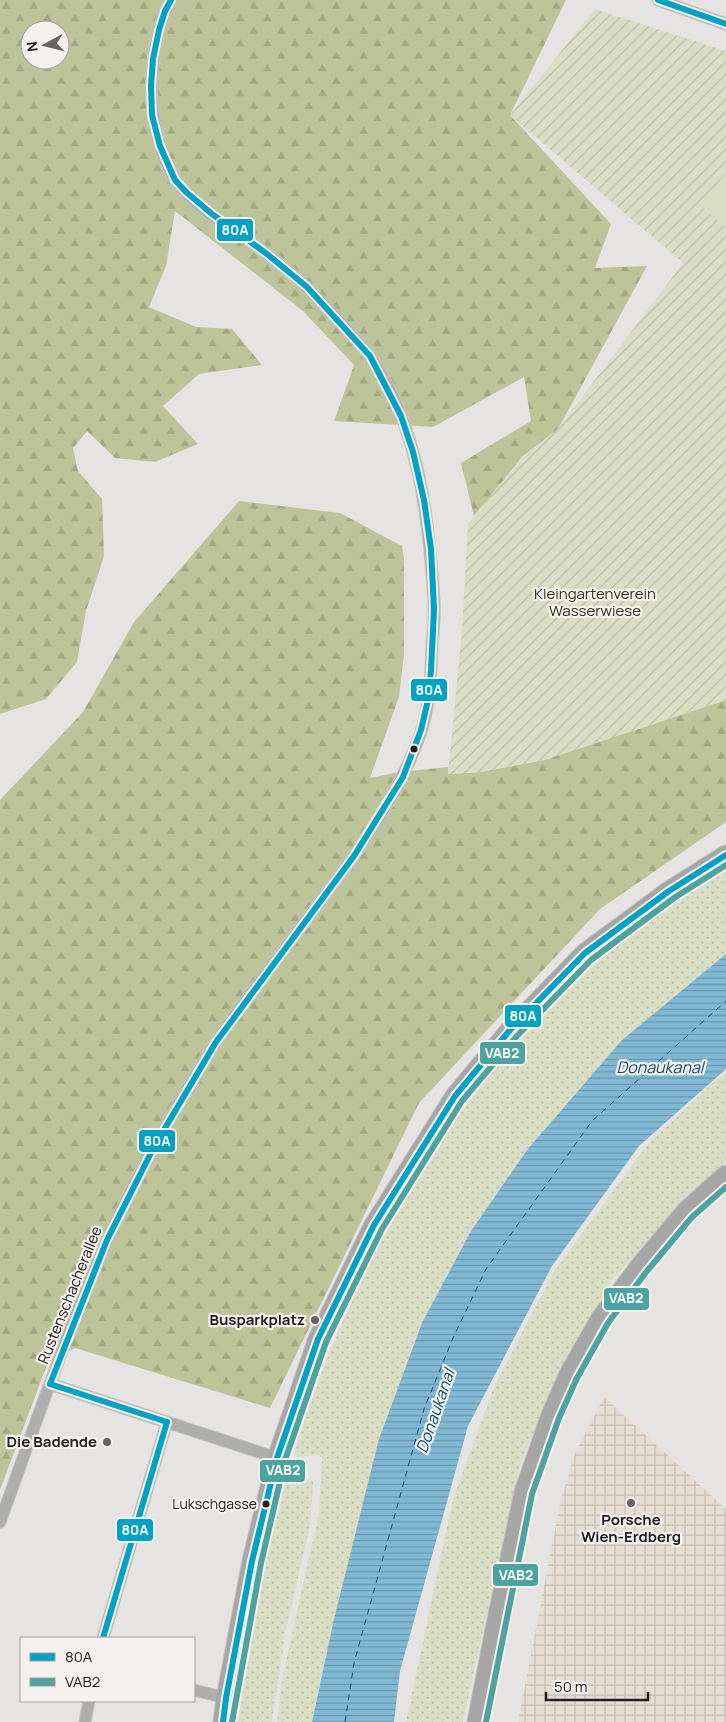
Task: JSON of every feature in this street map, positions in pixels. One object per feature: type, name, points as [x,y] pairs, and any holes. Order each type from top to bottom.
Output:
[{"type":"main road","points":[[223,1722],[252,1561],[277,1458],[318,1339],[370,1234],[455,1096],[510,1030],[585,953],[656,901],[726,855]]},
{"type":"main road","points":[[477,1722],[524,1492],[551,1415],[569,1374],[601,1318],[640,1266],[686,1211],[726,1174]]},
{"type":"street","name":"Rustenschacherallee","points":[[0,1522],[50,1384],[107,1240],[155,1145],[216,1042],[354,856],[403,777],[421,730],[428,700],[434,609],[431,550],[424,500],[410,443],[401,416],[370,356],[307,286],[212,214],[175,180],[160,146],[152,115],[151,86],[153,59],[159,30],[165,11],[172,0]]},
{"type":"street","points":[[658,0],[726,24]]},
{"type":"street","points":[[50,1384],[277,1458]]},
{"type":"street","points":[[103,1637],[167,1422]]},
{"type":"street","points":[[195,1690],[226,1698]]},
{"type":"street","points":[[85,1722],[89,1702]]},
{"type":"shaded area","points":[[604,1397],[726,1509],[726,1722],[518,1722],[560,1504],[575,1453]]},
{"type":"green space","points":[[0,0],[566,0],[510,115],[611,224],[595,268],[647,266],[558,429],[523,456],[474,516],[461,463],[531,421],[524,377],[433,427],[334,421],[354,365],[303,311],[175,211],[166,266],[149,307],[196,327],[232,329],[262,365],[199,374],[163,406],[198,444],[155,462],[115,458],[87,431],[73,448],[78,471],[102,499],[104,556],[86,611],[77,662],[46,699],[0,714]]},
{"type":"green space","name":"Kleingartenverein Wasserwiese","points":[[595,9],[726,51],[726,174],[701,206],[726,227],[726,700],[544,760],[481,772],[448,774],[462,630],[468,524],[523,456],[558,429],[683,263],[510,115]]},
{"type":"green space","points":[[726,174],[726,227],[701,206]]},
{"type":"green space","points":[[239,501],[340,513],[402,546],[404,559],[404,654],[399,697],[370,778],[399,772],[448,767],[448,774],[481,772],[544,760],[726,700],[726,822],[600,909],[419,1103],[270,1408],[75,1348],[48,1362],[0,1490],[0,800],[83,712],[134,622]]},
{"type":"green space","points":[[726,870],[726,954],[622,1040],[527,1150],[471,1231],[334,1619],[312,1722],[277,1722],[282,1680],[319,1512],[322,1458],[317,1455],[298,1457],[294,1454],[317,1385],[344,1318],[375,1252],[411,1189],[450,1128],[494,1070],[542,1016],[594,965],[626,939],[658,915]]},
{"type":"green space","points":[[726,1073],[726,1161],[612,1280],[553,1387],[520,1465],[463,1722],[406,1722],[453,1499],[494,1387],[553,1273],[647,1145],[717,1079]]},
{"type":"green space","points":[[310,1479],[313,1483],[310,1526],[283,1642],[272,1722],[238,1722],[265,1565],[286,1481],[295,1482]]},
{"type":"water","name":"Donaukanal","points":[[726,954],[726,1069],[639,1146],[552,1266],[468,1426],[400,1671],[394,1722],[312,1722],[334,1619],[379,1439],[422,1323],[471,1231],[527,1150],[622,1040]]},
{"type":"ferry route","points":[[345,1722],[354,1663],[424,1409],[453,1338],[486,1269],[592,1121],[726,1001]]},
{"type":"transit line","name":"80A","points":[[50,1384],[107,1240],[155,1145],[216,1042],[354,856],[403,777],[421,730],[428,700],[431,670],[434,609],[431,549],[424,500],[413,452],[401,416],[370,356],[307,287],[267,254],[212,214],[175,180],[160,146],[152,115],[151,86],[153,59],[159,30],[171,0]]},
{"type":"transit line","name":"80A","points":[[658,0],[726,24]]},
{"type":"transit line","name":"80A","points":[[223,1722],[252,1561],[277,1458],[318,1339],[374,1225],[455,1096],[510,1030],[585,953],[669,891],[726,855]]},
{"type":"transit line","name":"VAB2","points":[[232,1722],[261,1563],[285,1460],[326,1342],[382,1229],[462,1101],[517,1036],[591,960],[674,898],[726,865]]},
{"type":"transit line","name":"VAB2","points":[[486,1722],[532,1494],[559,1418],[577,1378],[608,1323],[647,1271],[692,1217],[726,1187]]},
{"type":"transit line","name":"80A","points":[[50,1384],[167,1422]]},
{"type":"transit line","name":"80A","points":[[103,1637],[167,1422]]},
{"type":"place","name":"Busparkplatz","points":[[315,1320]]},
{"type":"place","name":"Die Badende","points":[[107,1442]]},
{"type":"place","name":"Porsche Wien-Erdberg","points":[[631,1503]]},
{"type":"place","name":"Lukschgasse","points":[[266,1504]]}]
